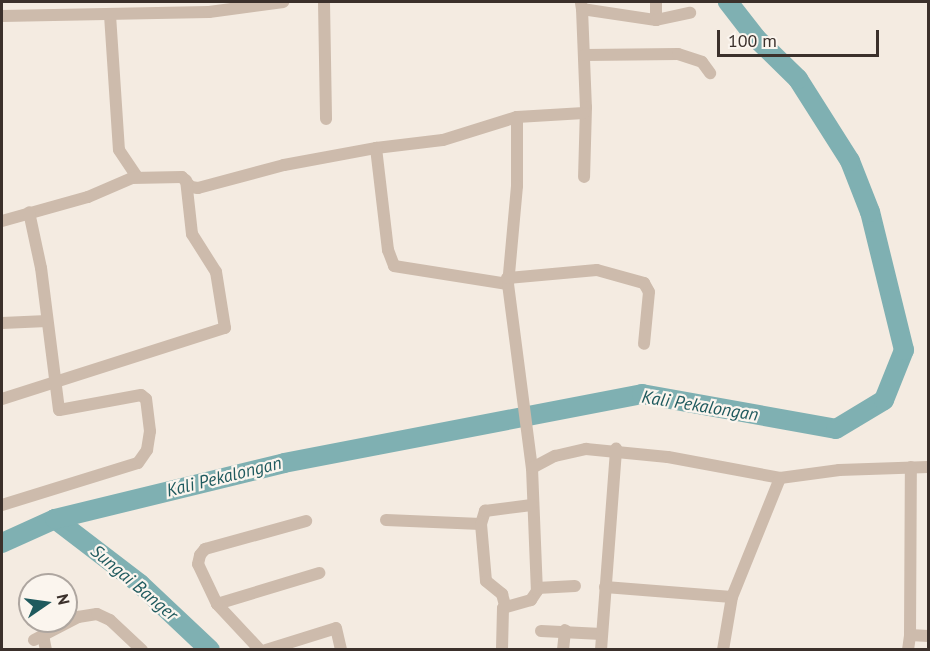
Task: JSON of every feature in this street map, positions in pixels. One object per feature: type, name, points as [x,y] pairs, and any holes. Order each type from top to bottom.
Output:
[{"type":"street","points":[[2,16],[110,15],[152,8],[209,12],[283,2]]},
{"type":"street","points":[[324,2],[326,119]]},
{"type":"street","points":[[656,2],[656,20]]},
{"type":"street","points":[[584,177],[585,55],[581,5],[656,20],[690,13]]},
{"type":"street","points":[[110,15],[118,150],[137,177]]},
{"type":"street","points":[[585,55],[678,54],[696,59],[710,73]]},
{"type":"street","points":[[186,180],[191,187],[198,188],[376,148],[443,140],[517,117],[584,113]]},
{"type":"street","points":[[504,605],[531,600],[537,588],[532,468],[527,440],[523,387],[507,281],[517,186],[517,117]]},
{"type":"street","points":[[376,148],[388,250],[394,266],[507,281],[597,270],[644,284],[649,292],[645,344]]},
{"type":"street","points":[[2,221],[88,197],[137,177],[186,180]]},
{"type":"street","points":[[2,399],[225,328],[216,272],[195,242],[190,227],[186,180]]},
{"type":"street","points":[[2,505],[143,460],[150,431],[145,397],[62,412],[55,382],[29,212]]},
{"type":"street","points":[[2,323],[47,321]]},
{"type":"street","points":[[532,468],[555,456],[586,449],[616,449],[780,478],[928,467]]},
{"type":"street","points":[[602,650],[616,449]]},
{"type":"street","points":[[908,650],[911,467]]},
{"type":"street","points":[[723,650],[732,597],[780,478]]},
{"type":"street","points":[[502,650],[504,605],[502,594],[486,581],[481,524],[485,511],[532,505]]},
{"type":"street","points":[[260,650],[217,604],[198,564],[205,549],[306,520]]},
{"type":"street","points":[[386,520],[481,524]]},
{"type":"street","points":[[217,604],[318,573]]},
{"type":"street","points":[[537,588],[575,586]]},
{"type":"street","points":[[605,587],[732,597]]},
{"type":"street","points":[[46,650],[38,637],[78,617],[96,614],[110,620],[142,650]]},
{"type":"street","points":[[266,650],[336,628],[341,650]]},
{"type":"street","points":[[563,650],[565,630]]},
{"type":"street","points":[[541,631],[602,633]]},
{"type":"street","points":[[910,635],[928,636]]},
{"type":"waterway","name":"Kali Pekalongan","points":[[2,543],[55,519],[284,463],[642,394],[836,429],[884,400],[904,350],[870,212],[850,161],[798,79],[756,38],[728,2]]},
{"type":"waterway","name":"Sungai Banger","points":[[55,519],[140,584],[210,650]]}]
